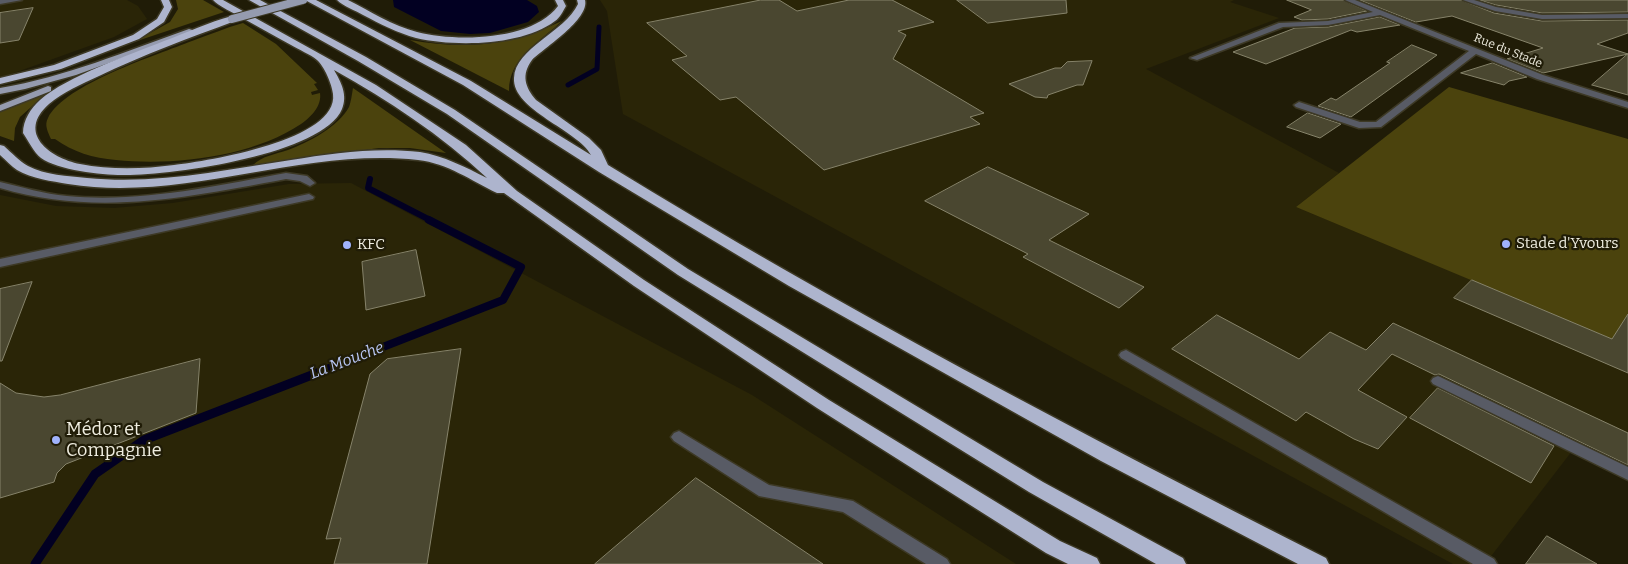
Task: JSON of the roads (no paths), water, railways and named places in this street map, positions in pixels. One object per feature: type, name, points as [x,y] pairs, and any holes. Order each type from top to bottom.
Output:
[{"type":"highway","points":[[0,81],[57,67],[136,37],[161,20],[168,7],[165,0]]},
{"type":"highway","points":[[218,0],[324,62],[372,87],[462,148],[512,194],[639,284],[806,393],[1053,547],[1075,564]]},
{"type":"highway","points":[[253,0],[362,59],[451,112],[691,277],[1036,487],[1175,564]]},
{"type":"highway","points":[[309,0],[467,83],[603,169],[794,284],[1108,456],[1318,564]]},
{"type":"highway","points":[[341,0],[416,35],[445,40],[501,37],[539,27],[560,13],[562,6],[559,0]]},
{"type":"highway","points":[[581,0],[582,4],[577,16],[540,46],[522,67],[519,75],[519,85],[543,112],[593,147],[603,169]]},
{"type":"highway","points":[[232,19],[158,47],[98,73],[46,102],[33,116],[29,131],[33,147],[50,159],[81,168],[125,171],[164,172],[212,164],[259,153],[292,140],[319,126],[333,114],[339,100],[338,88],[324,62]]},
{"type":"highway","points":[[0,148],[22,167],[48,177],[100,184],[156,183],[196,179],[344,156],[389,154],[420,156],[447,161],[485,183],[512,194]]},
{"type":"highway","points":[[1053,547],[1089,564]]},
{"type":"main road","points":[[0,91],[40,84],[159,42],[232,19],[303,0]]},
{"type":"main road","points":[[0,108],[159,42]]},
{"type":"street","points":[[0,2],[18,0]]},
{"type":"street","name":"Rue du Stade","points":[[1349,0],[1540,77],[1628,104]]},
{"type":"street","points":[[1468,0],[1495,9],[1542,17],[1628,16]]},
{"type":"street","points":[[1194,58],[1282,25],[1328,23],[1381,13]]},
{"type":"street","points":[[1299,106],[1358,125],[1378,125],[1475,51]]},
{"type":"street","points":[[0,185],[42,196],[99,199],[169,195],[286,176],[303,178],[310,183]]},
{"type":"street","points":[[0,263],[310,197]]},
{"type":"street","points":[[1126,355],[1488,564]]},
{"type":"street","points":[[1438,380],[1628,474]]},
{"type":"street","points":[[679,437],[765,491],[847,506],[941,564]]},
{"type":"street","points":[[1558,448],[1628,483]]},
{"type":"water","points":[[393,0],[527,0],[537,6],[539,12],[528,22],[490,33],[470,34],[441,31],[394,7]]},
{"type":"waterway","name":"La Mouche","points":[[568,85],[597,69],[599,27]]},
{"type":"waterway","name":"La Mouche","points":[[370,179],[368,188],[432,221]]},
{"type":"waterway","name":"La Mouche","points":[[314,374],[503,300],[521,267],[429,220]]},
{"type":"waterway","name":"La Mouche","points":[[35,564],[95,474],[144,440],[317,373]]},
{"type":"place","name":"Stade d'Yvours","points":[[1506,244]]},
{"type":"place","name":"KFC","points":[[347,245]]},
{"type":"place","name":"Médor et Compagnie","points":[[56,440]]}]
